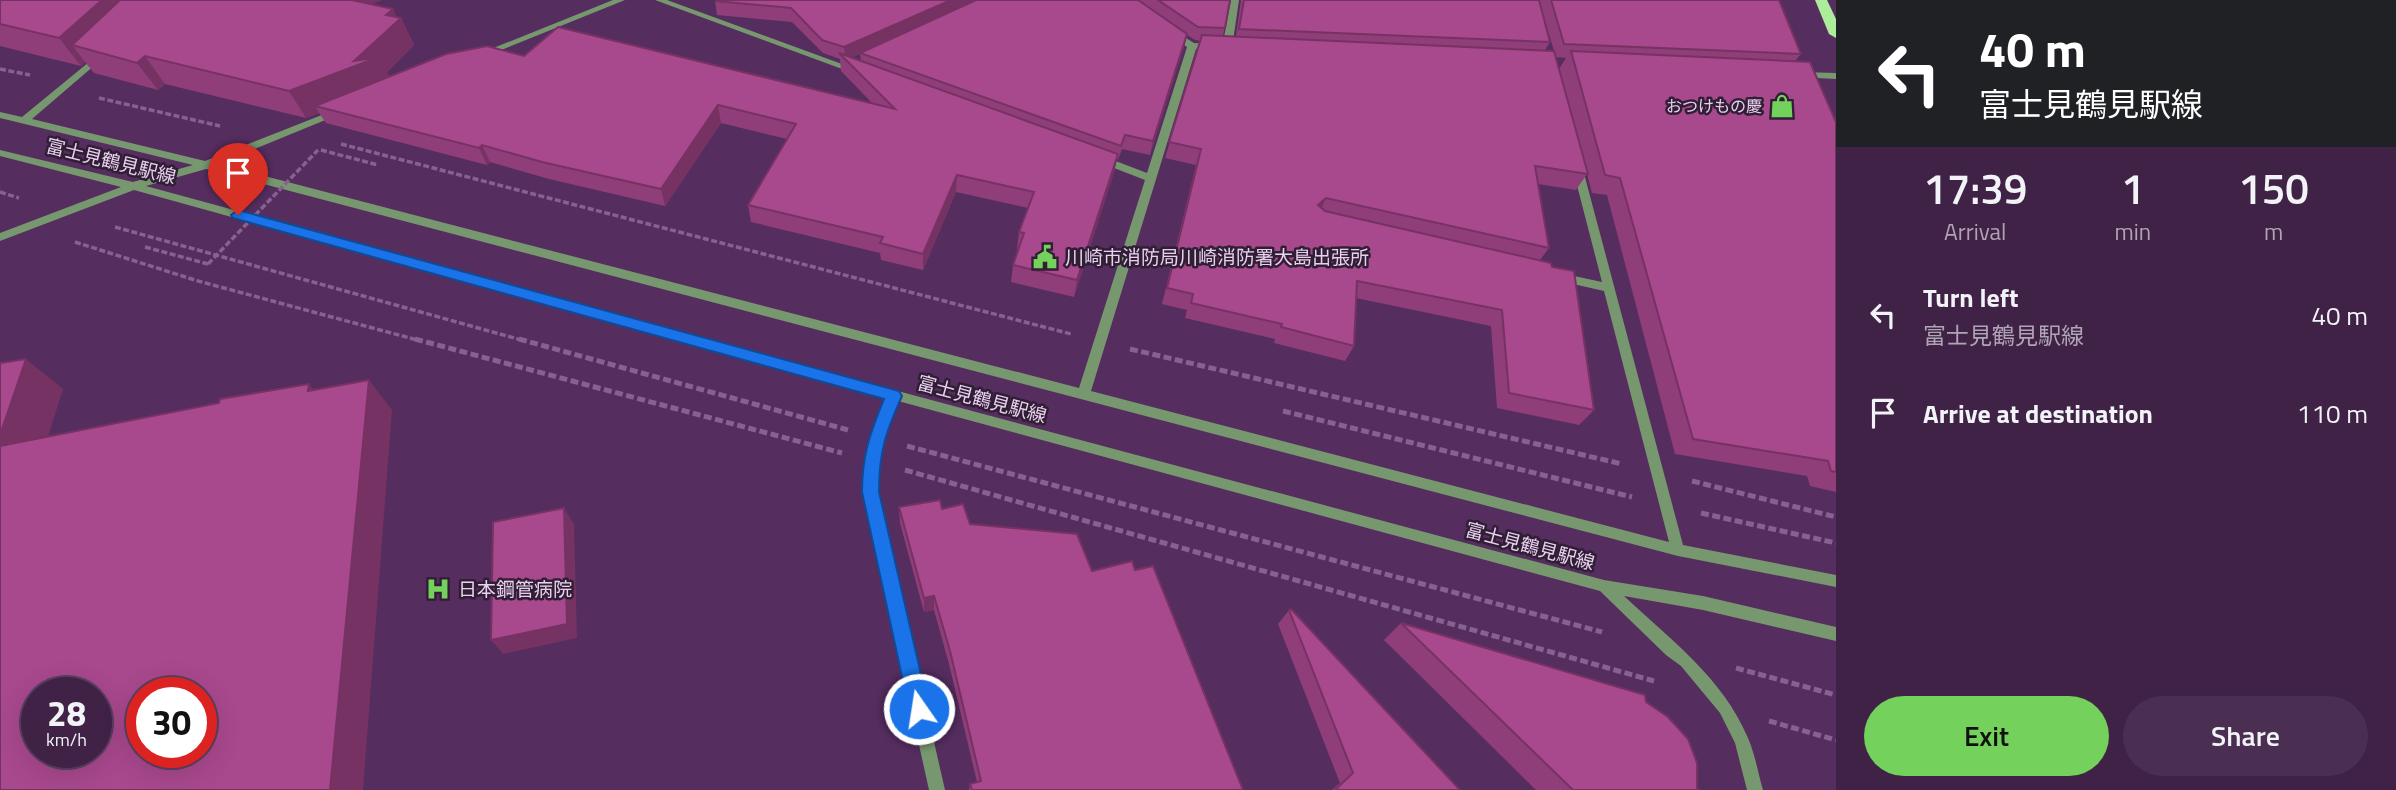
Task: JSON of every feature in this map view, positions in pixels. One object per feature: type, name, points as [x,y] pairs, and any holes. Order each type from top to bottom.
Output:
[{"type":"main road","points":[[1821,0],[1836,34]]},
{"type":"street","points":[[467,61],[621,0]]},
{"type":"street","points":[[659,0],[872,76]]},
{"type":"street","points":[[1227,48],[1235,0]]},
{"type":"street","points":[[1158,23],[1192,46],[1241,48]]},
{"type":"street","points":[[1083,396],[1192,46]]},
{"type":"street","points":[[23,121],[78,78],[105,52]]},
{"type":"street","points":[[846,67],[859,62]]},
{"type":"street","points":[[1792,74],[1836,76]]},
{"type":"street","points":[[0,237],[133,186],[206,165],[351,107]]},
{"type":"street","name":"富士見鶴見駅線","points":[[0,115],[206,165],[1678,550],[1836,582]]},
{"type":"street","name":"富士見鶴見駅線","points":[[0,153],[133,186],[894,396],[1604,586],[1703,603],[1836,634]]},
{"type":"street","points":[[1088,155],[1152,178]]},
{"type":"street","points":[[1574,156],[1678,550]]},
{"type":"street","points":[[1543,273],[1609,288]]},
{"type":"street","points":[[894,396],[876,438],[870,460],[870,492],[937,790]]},
{"type":"street","points":[[1604,586],[1686,661],[1725,708],[1742,741],[1755,790]]},
{"type":"path","points":[[0,69],[32,76],[52,72],[78,78],[96,83],[95,97],[222,126]]},
{"type":"path","points":[[287,132],[388,155],[1099,341],[1836,517]]},
{"type":"path","points":[[145,247],[208,264],[318,149],[378,165]]},
{"type":"path","points":[[0,192],[63,213],[876,438],[1604,632]]},
{"type":"path","points":[[1735,667],[1836,695]]},
{"type":"building","points":[[0,0],[102,0],[59,38],[0,24]]},
{"type":"building","points":[[120,0],[352,0],[393,9],[386,15],[401,18],[354,61],[379,57],[289,91],[145,56],[137,63],[72,45]]},
{"type":"building","points":[[951,0],[844,47],[822,40],[791,8],[715,1]]},
{"type":"building","points":[[976,0],[1138,0],[1187,34],[1153,141],[1125,135],[1121,146],[860,53]]},
{"type":"building","points":[[1158,0],[1230,0],[1225,28],[1198,27]]},
{"type":"building","points":[[1244,0],[1539,0],[1550,42],[1239,29]]},
{"type":"building","points":[[1551,0],[1779,0],[1801,54],[1564,44]]},
{"type":"building","points":[[558,27],[895,109],[839,53],[1118,154],[1077,280],[1013,265],[1024,233],[1019,232],[1034,192],[957,175],[923,254],[880,243],[883,237],[748,205],[796,124],[718,105],[661,189],[542,162],[482,145],[479,148],[315,106],[446,54],[487,46],[524,56]]},
{"type":"building","points":[[1202,35],[1554,51],[1588,174],[1535,166],[1549,248],[1326,198],[1318,205],[1325,211],[1551,263],[1552,267],[1574,271],[1594,410],[1509,393],[1502,310],[1357,281],[1354,346],[1281,327],[1282,324],[1191,303],[1193,294],[1167,288],[1201,149],[1169,142]]},
{"type":"building","points":[[1571,51],[1810,62],[1836,122],[1836,472],[1831,471],[1828,461],[1693,439],[1620,178],[1605,175]]},
{"type":"building","points":[[26,359],[0,435],[0,363]]},
{"type":"building","points":[[369,380],[330,790],[0,790],[0,446],[219,403],[220,399],[309,384],[308,391]]},
{"type":"building","points":[[940,500],[942,509],[963,504],[970,524],[1077,534],[1092,571],[1132,561],[1135,570],[1153,566],[1243,790],[972,790],[970,784],[981,781],[950,651],[934,596],[924,598],[899,507]]},
{"type":"building","points":[[564,508],[567,624],[491,640],[493,522]]},
{"type":"building","points":[[1291,609],[1460,790],[1335,790],[1353,773],[1289,610]]},
{"type":"building","points":[[1401,623],[1645,695],[1646,702],[1668,717],[1688,739],[1697,763],[1699,790],[1573,790]]},
{"type":"place","name":"おつけもの慶","points":[[1782,106]]},
{"type":"place","name":"川崎市消防局川崎消防署大島出張所","points":[[1045,257]]},
{"type":"place","name":"日本鋼管病院","points":[[438,589]]},
{"type":"route","points":[[238,215],[894,396],[876,438],[870,460],[870,492],[919,709]]}]
